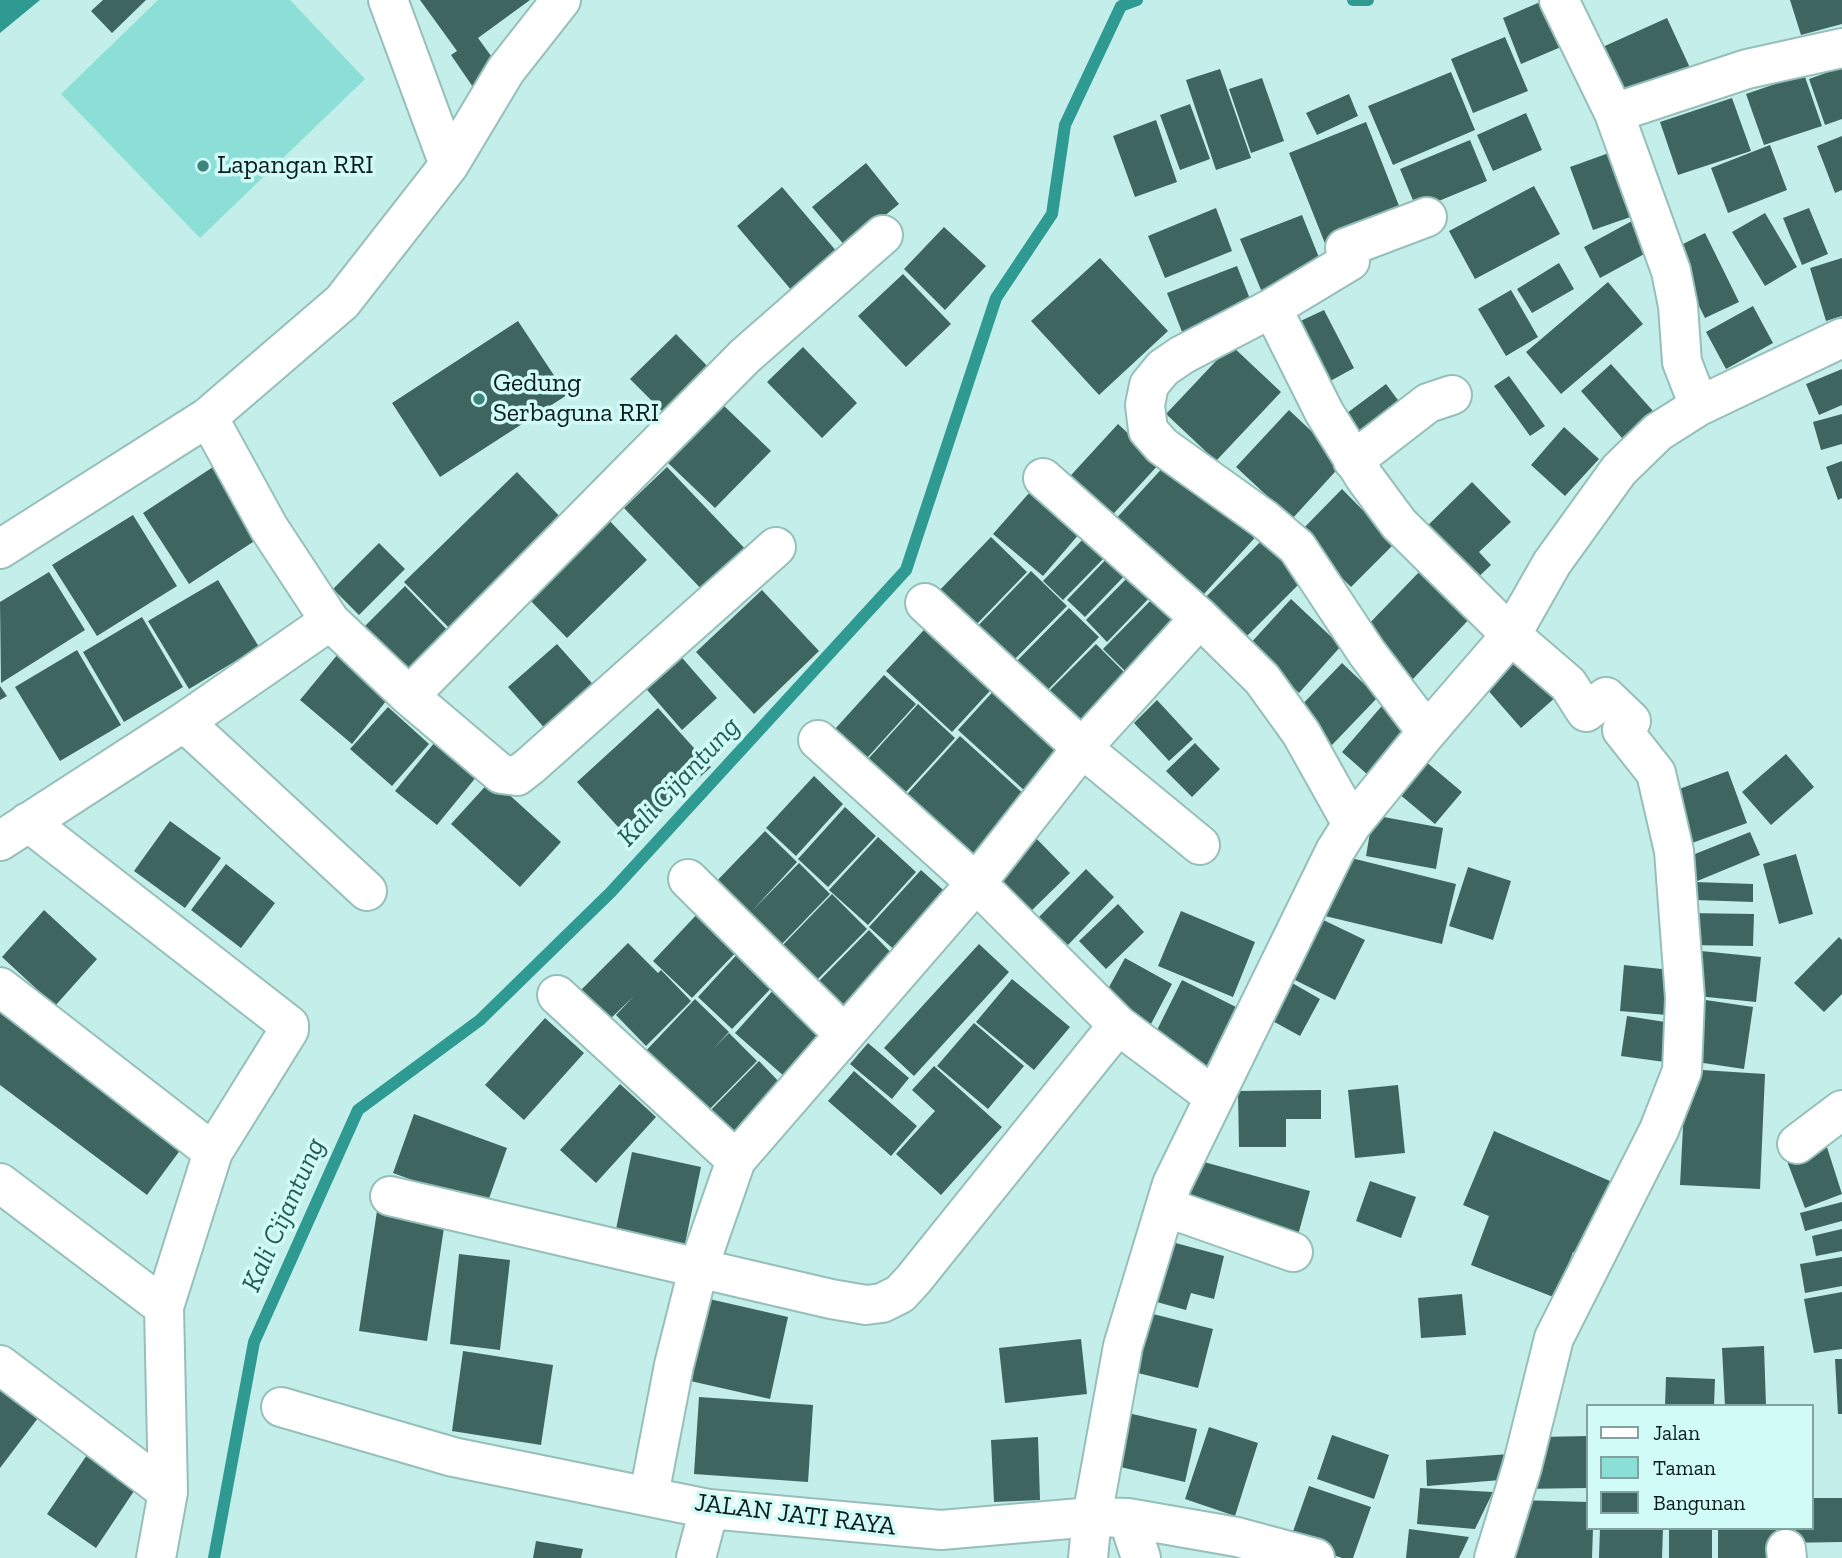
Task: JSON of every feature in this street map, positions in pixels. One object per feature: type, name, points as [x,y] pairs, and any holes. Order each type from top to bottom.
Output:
[{"type":"street","points":[[388,0],[449,165]]},
{"type":"street","points":[[0,549],[208,417],[342,302],[449,165],[506,70],[561,0]]},
{"type":"street","points":[[1559,0],[1614,113],[1671,271],[1678,306],[1682,362],[1699,406]]},
{"type":"street","points":[[1614,113],[1748,69],[1842,48]]},
{"type":"street","points":[[1427,217],[1345,248],[1350,261],[1163,368],[1149,385],[1145,405],[1149,430],[1162,446],[1264,519],[1297,547],[1367,653],[1427,732]]},
{"type":"street","points":[[409,696],[745,356],[883,235]]},
{"type":"street","points":[[1272,308],[1303,375],[1353,461],[1399,524],[1511,635],[1568,684],[1586,712],[1606,697],[1631,721],[1622,730],[1656,773],[1674,851],[1685,998],[1682,1072],[1659,1130],[1554,1338],[1522,1467],[1494,1558]]},
{"type":"street","points":[[1088,1558],[1110,1518],[1123,1346],[1172,1184],[1335,851],[1352,824],[1511,635],[1559,552],[1619,470],[1658,432],[1699,406],[1842,338]]},
{"type":"street","points":[[1353,461],[1428,403],[1452,395]]},
{"type":"street","points":[[208,417],[269,528],[331,621],[409,696],[501,774],[517,776],[776,547]]},
{"type":"street","points":[[1043,478],[1200,618],[1262,679],[1301,733],[1352,824]]},
{"type":"street","points":[[925,603],[1082,748],[1200,845]]},
{"type":"street","points":[[649,1495],[674,1365],[699,1266],[736,1160],[976,884],[1082,748],[1200,618]]},
{"type":"street","points":[[156,1558],[168,1492],[164,1307],[213,1152],[289,1030],[289,1025],[14,832],[184,722],[331,621]]},
{"type":"street","points":[[184,722],[367,891]]},
{"type":"street","points":[[818,740],[976,884],[1118,1026],[1213,1096]]},
{"type":"street","points":[[688,879],[844,1034]]},
{"type":"street","points":[[0,987],[213,1152]]},
{"type":"street","points":[[557,995],[736,1160]]},
{"type":"street","points":[[390,1196],[843,1301],[866,1305],[891,1300],[913,1280],[1118,1026]]},
{"type":"street","points":[[1797,1144],[1842,1110]]},
{"type":"street","points":[[0,1184],[164,1307]]},
{"type":"street","points":[[1165,1207],[1293,1252]]},
{"type":"street","points":[[0,1365],[168,1492]]},
{"type":"street","name":"JALAN JATI RAYA","points":[[281,1407],[453,1457],[709,1509],[941,1530],[1110,1518],[1237,1537],[1315,1558]]},
{"type":"street","points":[[696,1558],[709,1509]]},
{"type":"street","points":[[1110,1518],[1141,1558]]},
{"type":"green space","name":"Lapangan RRI","points":[[158,0],[290,0],[365,79],[200,238],[61,94]]},
{"type":"shaded area","points":[[0,0],[40,0],[0,33]]},
{"type":"building","points":[[103,0],[146,0],[112,33],[91,11]]},
{"type":"building","points":[[420,0],[530,0],[478,38],[502,71],[475,90],[451,55],[457,51]]},
{"type":"building","points":[[1545,0],[1575,41],[1521,64],[1503,18]]},
{"type":"building","points":[[1790,0],[1842,0],[1842,24],[1801,35]]},
{"type":"building","points":[[1667,18],[1691,70],[1620,102],[1596,50]]},
{"type":"building","points":[[1505,37],[1528,91],[1473,113],[1451,59]]},
{"type":"building","points":[[1842,67],[1842,119],[1825,125],[1809,79]]},
{"type":"building","points":[[1220,69],[1251,158],[1216,170],[1186,80]]},
{"type":"building","points":[[1451,72],[1475,130],[1393,165],[1368,106]]},
{"type":"building","points":[[1804,74],[1822,126],[1764,145],[1746,94]]},
{"type":"building","points":[[1262,78],[1284,141],[1251,153],[1229,89]]},
{"type":"building","points":[[1349,94],[1358,116],[1317,135],[1306,113]]},
{"type":"building","points":[[1732,98],[1751,151],[1678,175],[1660,122]]},
{"type":"building","points":[[1190,104],[1210,159],[1180,170],[1160,115]]},
{"type":"building","points":[[1526,113],[1542,150],[1493,171],[1477,135]]},
{"type":"building","points":[[1156,120],[1177,182],[1135,197],[1113,136]]},
{"type":"building","points":[[1366,122],[1405,221],[1328,251],[1289,153]]},
{"type":"building","points":[[1842,136],[1842,190],[1835,193],[1817,146]]},
{"type":"building","points":[[1470,140],[1487,181],[1417,210],[1400,169]]},
{"type":"building","points":[[1770,145],[1787,190],[1728,213],[1711,168]]},
{"type":"building","points":[[1620,149],[1642,213],[1593,230],[1570,167]]},
{"type":"building","points":[[866,163],[899,204],[846,247],[812,207]]},
{"type":"building","points":[[1534,186],[1560,234],[1475,279],[1449,231]]},
{"type":"building","points":[[782,187],[843,259],[798,298],[737,226]]},
{"type":"building","points":[[1216,208],[1232,251],[1165,278],[1148,236]]},
{"type":"building","points":[[1809,208],[1828,254],[1802,265],[1783,218]]},
{"type":"building","points":[[1765,213],[1797,267],[1765,286],[1732,232]]},
{"type":"building","points":[[1302,215],[1322,265],[1261,290],[1240,239]]},
{"type":"building","points":[[1632,221],[1648,252],[1600,278],[1584,247]]},
{"type":"building","points":[[944,227],[986,266],[945,310],[904,269]]},
{"type":"building","points":[[1705,233],[1739,302],[1705,318],[1671,250]]},
{"type":"building","points":[[1100,258],[1168,331],[1099,395],[1031,321]]},
{"type":"building","points":[[1842,258],[1842,316],[1826,321],[1810,268]]},
{"type":"building","points":[[1559,263],[1574,289],[1532,313],[1517,289]]},
{"type":"building","points":[[1237,266],[1252,304],[1182,332],[1167,293]]},
{"type":"building","points":[[903,274],[951,324],[906,367],[858,316]]},
{"type":"building","points":[[1608,282],[1643,324],[1561,394],[1526,352]]},
{"type":"building","points":[[1511,290],[1538,337],[1506,356],[1478,309]]},
{"type":"building","points":[[1753,306],[1773,343],[1726,369],[1706,332]]},
{"type":"building","points":[[1324,310],[1354,368],[1323,385],[1292,325]]},
{"type":"building","name":"Gedung Serbaguna RRI","points":[[518,321],[567,395],[440,477],[392,403]]},
{"type":"building","points":[[676,334],[717,376],[672,421],[630,379]]},
{"type":"building","points":[[1231,345],[1281,392],[1216,461],[1166,414]]},
{"type":"building","points":[[803,347],[857,403],[822,438],[767,382]]},
{"type":"building","points":[[1611,364],[1653,411],[1622,438],[1581,391]]},
{"type":"building","points":[[1842,369],[1842,405],[1819,415],[1806,384]]},
{"type":"building","points":[[1509,376],[1545,426],[1530,436],[1494,386]]},
{"type":"building","points":[[1386,384],[1409,415],[1366,447],[1343,416]]},
{"type":"building","points":[[722,404],[771,451],[715,508],[667,462]]},
{"type":"building","points":[[1289,410],[1344,462],[1292,519],[1236,467]]},
{"type":"building","points":[[1842,414],[1842,444],[1821,450],[1813,422]]},
{"type":"building","points":[[1118,424],[1160,463],[1104,524],[1062,485]]},
{"type":"building","points":[[1564,427],[1599,459],[1565,496],[1531,465]]},
{"type":"building","points":[[1842,461],[1842,498],[1838,500],[1826,467]]},
{"type":"building","points":[[1167,463],[1260,532],[1194,605],[1112,523]]},
{"type":"building","points":[[213,467],[259,538],[189,584],[143,513]]},
{"type":"building","points":[[667,467],[750,554],[707,595],[624,508]]},
{"type":"building","points":[[517,472],[567,524],[454,633],[404,582]]},
{"type":"building","points":[[1472,482],[1511,522],[1479,552],[1491,565],[1469,586],[1416,537]]},
{"type":"building","points":[[1037,484],[1086,526],[1043,576],[993,534]]},
{"type":"building","points":[[1342,489],[1395,543],[1351,587],[1298,534]]},
{"type":"building","points":[[133,515],[177,586],[97,636],[52,565]]},
{"type":"building","points":[[606,517],[647,560],[567,638],[526,596]]},
{"type":"building","points":[[1267,535],[1308,575],[1239,644],[1198,605]]},
{"type":"building","points":[[991,537],[1027,572],[972,629],[936,594]]},
{"type":"building","points":[[1085,537],[1105,557],[1063,600],[1043,581]]},
{"type":"building","points":[[379,543],[405,569],[359,615],[333,589]]},
{"type":"building","points":[[1112,553],[1130,570],[1085,617],[1067,600]]},
{"type":"building","points":[[1423,568],[1473,615],[1412,680],[1361,632]]},
{"type":"building","points":[[1031,571],[1067,606],[1006,668],[971,633]]},
{"type":"building","points":[[49,572],[85,630],[1,683],[0,602]]},
{"type":"building","points":[[1132,573],[1153,594],[1107,642],[1086,620]]},
{"type":"building","points":[[218,580],[259,647],[189,689],[148,621]]},
{"type":"building","points":[[405,586],[453,636],[409,680],[360,631]]},
{"type":"building","points":[[762,590],[819,651],[754,714],[696,652]]},
{"type":"building","points":[[1158,593],[1183,618],[1128,674],[1103,649]]},
{"type":"building","points":[[1291,599],[1341,646],[1299,693],[1248,646]]},
{"type":"building","points":[[1069,608],[1099,637],[1039,699],[1009,669]]},
{"type":"building","points":[[142,617],[183,687],[124,722],[83,652]]},
{"type":"building","points":[[934,619],[999,681],[952,732],[886,671]]},
{"type":"building","points":[[557,644],[598,690],[549,733],[508,687]]},
{"type":"building","points":[[1096,644],[1129,677],[1079,727],[1046,694]]},
{"type":"building","points":[[671,645],[717,698],[682,730],[635,676]]},
{"type":"building","points":[[1514,649],[1557,696],[1521,728],[1479,680]]},
{"type":"building","points":[[77,650],[121,725],[60,761],[15,687]]},
{"type":"building","points":[[338,654],[390,696],[352,744],[300,700]]},
{"type":"building","points":[[1342,663],[1378,697],[1332,745],[1296,711]]},
{"type":"building","points":[[884,675],[916,704],[857,769],[825,740]]},
{"type":"building","points":[[0,686],[7,696],[0,700]]},
{"type":"building","points":[[998,686],[1065,748],[1025,791],[958,730]]},
{"type":"building","points":[[1157,700],[1193,739],[1169,761],[1134,723]]},
{"type":"building","points":[[1387,700],[1413,723],[1368,775],[1342,752]]},
{"type":"building","points":[[918,704],[955,738],[896,803],[859,769]]},
{"type":"building","points":[[388,707],[429,744],[392,786],[350,749]]},
{"type":"building","points":[[658,708],[711,767],[630,840],[577,782]]},
{"type":"building","points":[[960,736],[1027,797],[966,864],[899,803]]},
{"type":"building","points":[[435,742],[477,776],[437,825],[395,791]]},
{"type":"building","points":[[1195,743],[1220,769],[1192,797],[1166,771]]},
{"type":"building","points":[[1786,754],[1814,787],[1771,825],[1742,792]]},
{"type":"building","points":[[1418,755],[1462,792],[1435,824],[1392,788]]},
{"type":"building","points":[[1728,771],[1747,823],[1681,847],[1663,795]]},
{"type":"building","points":[[814,776],[843,804],[796,856],[766,828]]},
{"type":"building","points":[[492,779],[561,842],[520,887],[451,824]]},
{"type":"building","points":[[845,807],[876,836],[828,887],[798,859]]},
{"type":"building","points":[[1373,815],[1443,828],[1436,869],[1366,856]]},
{"type":"building","points":[[170,821],[221,858],[185,908],[134,871]]},
{"type":"building","points":[[765,831],[797,862],[752,911],[799,863],[830,894],[780,946],[710,888]]},
{"type":"building","points":[[1750,832],[1760,855],[1695,882],[1685,858]]},
{"type":"building","points":[[1033,835],[1070,873],[1030,912],[994,874]]},
{"type":"building","points":[[878,837],[916,872],[868,925],[829,890]]},
{"type":"building","points":[[1796,854],[1813,914],[1779,924],[1763,864]]},
{"type":"building","points":[[1339,855],[1456,884],[1442,944],[1325,916]]},
{"type":"building","points":[[226,864],[275,903],[241,948],[191,910]]},
{"type":"building","points":[[1468,867],[1511,881],[1493,940],[1449,926]]},
{"type":"building","points":[[1086,869],[1114,897],[1068,945],[1039,917]]},
{"type":"building","points":[[921,870],[951,897],[899,954],[869,927]]},
{"type":"building","points":[[1695,882],[1753,884],[1753,902],[1695,900]]},
{"type":"building","points":[[832,894],[867,929],[814,983],[779,949]]},
{"type":"building","points":[[1118,904],[1144,932],[1106,969],[1079,941]]},
{"type":"building","points":[[44,910],[97,959],[55,1006],[2,957]]},
{"type":"building","points":[[701,910],[741,947],[692,998],[653,961]]},
{"type":"building","points":[[1181,911],[1255,942],[1233,997],[1158,966]]},
{"type":"building","points":[[1687,913],[1754,914],[1753,946],[1687,945]]},
{"type":"building","points":[[1315,916],[1365,940],[1335,1000],[1285,975]]},
{"type":"building","points":[[869,930],[901,963],[851,1014],[818,982]]},
{"type":"building","points":[[1839,937],[1842,940],[1842,994],[1824,1012],[1794,983]]},
{"type":"building","points":[[628,943],[658,973],[661,970],[691,1001],[646,1046],[616,1015],[634,996],[607,1022],[578,993]]},
{"type":"building","points":[[979,944],[1009,972],[914,1076],[884,1048]]},
{"type":"building","points":[[742,949],[777,982],[732,1029],[698,997]]},
{"type":"building","points":[[1691,950],[1761,957],[1756,1002],[1687,995]]},
{"type":"building","points":[[1125,958],[1172,984],[1151,1024],[1103,998]]},
{"type":"building","points":[[1624,965],[1671,970],[1667,1015],[1620,1011]]},
{"type":"building","points":[[1280,976],[1320,999],[1300,1036],[1260,1014]]},
{"type":"building","points":[[1012,979],[1070,1027],[1034,1070],[976,1022]]},
{"type":"building","points":[[1182,980],[1240,1009],[1210,1071],[1151,1042]]},
{"type":"building","points":[[776,987],[825,1030],[785,1077],[735,1033]]},
{"type":"building","points":[[1692,998],[1753,1007],[1744,1069],[1683,1060]]},
{"type":"building","points":[[695,999],[729,1032],[713,1049],[729,1033],[757,1061],[699,1120],[641,1056]]},
{"type":"building","points":[[0,1009],[184,1145],[147,1195],[0,1085]]},
{"type":"building","points":[[1627,1016],[1678,1024],[1672,1063],[1621,1056]]},
{"type":"building","points":[[545,1018],[584,1053],[524,1120],[485,1085]]},
{"type":"building","points":[[974,1023],[1024,1066],[988,1109],[937,1066]]},
{"type":"building","points":[[868,1043],[909,1078],[892,1099],[850,1064]]},
{"type":"building","points":[[759,1061],[783,1086],[728,1142],[703,1118]]},
{"type":"building","points":[[934,1066],[1002,1127],[941,1195],[896,1154],[935,1111],[912,1090]]},
{"type":"building","points":[[1686,1069],[1765,1074],[1760,1189],[1680,1185]]},
{"type":"building","points":[[854,1071],[917,1126],[891,1156],[828,1101]]},
{"type":"building","points":[[620,1084],[656,1117],[596,1183],[560,1150]]},
{"type":"building","points":[[1398,1085],[1405,1153],[1355,1158],[1348,1090]]},
{"type":"building","points":[[1321,1090],[1321,1119],[1286,1119],[1286,1147],[1239,1147],[1238,1091]]},
{"type":"building","points":[[414,1114],[507,1148],[486,1207],[393,1173]]},
{"type":"building","points":[[1494,1131],[1617,1184],[1586,1257],[1573,1252],[1556,1298],[1471,1265],[1489,1216],[1463,1205]]},
{"type":"building","points":[[1825,1141],[1842,1194],[1805,1208],[1785,1156]]},
{"type":"building","points":[[632,1152],[701,1167],[685,1244],[616,1229]]},
{"type":"building","points":[[1193,1159],[1310,1191],[1297,1239],[1181,1208]]},
{"type":"building","points":[[1370,1181],[1416,1197],[1401,1238],[1356,1221]]},
{"type":"building","points":[[1842,1202],[1842,1221],[1805,1231],[1800,1213]]},
{"type":"building","points":[[377,1211],[445,1221],[427,1341],[359,1331]]},
{"type":"building","points":[[1842,1229],[1842,1251],[1816,1256],[1812,1236]]},
{"type":"building","points":[[1157,1238],[1224,1256],[1214,1299],[1191,1293],[1186,1310],[1142,1298]]},
{"type":"building","points":[[459,1254],[510,1260],[500,1350],[450,1344]]},
{"type":"building","points":[[1842,1257],[1842,1286],[1805,1293],[1800,1264]]},
{"type":"building","points":[[1842,1292],[1842,1349],[1814,1353],[1804,1299]]},
{"type":"building","points":[[1462,1294],[1466,1335],[1421,1338],[1418,1298]]},
{"type":"building","points":[[705,1298],[788,1317],[770,1399],[686,1380]]},
{"type":"building","points":[[1141,1311],[1213,1329],[1198,1388],[1126,1370]]},
{"type":"building","points":[[1081,1339],[1087,1394],[1005,1403],[999,1348]]},
{"type":"building","points":[[1764,1346],[1766,1404],[1725,1404],[1722,1348]]},
{"type":"building","points":[[463,1351],[553,1365],[541,1445],[452,1431]]},
{"type":"building","points":[[1835,1359],[1842,1359],[1842,1414],[1838,1414]]},
{"type":"building","points":[[1666,1377],[1715,1379],[1714,1404],[1665,1404]]},
{"type":"building","points":[[0,1388],[38,1418],[0,1468]]},
{"type":"building","points":[[699,1397],[813,1405],[808,1482],[694,1474]]},
{"type":"building","points":[[1128,1413],[1197,1429],[1185,1482],[1116,1466]]},
{"type":"building","points":[[1209,1427],[1258,1443],[1235,1516],[1185,1499]]},
{"type":"building","points":[[1332,1435],[1389,1455],[1374,1499],[1317,1479]]},
{"type":"building","points":[[1587,1436],[1587,1488],[1519,1489],[1541,1437]]},
{"type":"building","points":[[1038,1437],[1040,1500],[994,1502],[991,1440]]},
{"type":"building","points":[[95,1443],[144,1476],[96,1548],[47,1514]]},
{"type":"building","points":[[1510,1454],[1513,1479],[1427,1486],[1426,1460]]},
{"type":"building","points":[[1309,1486],[1371,1507],[1353,1558],[1342,1558],[1290,1540]]},
{"type":"building","points":[[1420,1488],[1493,1492],[1475,1529],[1417,1524]]},
{"type":"building","points":[[1814,1498],[1842,1498],[1842,1542],[1783,1543],[1782,1530],[1814,1530]]},
{"type":"building","points":[[1516,1500],[1587,1502],[1587,1530],[1593,1530],[1592,1558],[1515,1558]]},
{"type":"building","points":[[1409,1529],[1469,1537],[1459,1558],[1406,1558]]},
{"type":"building","points":[[1600,1530],[1663,1530],[1662,1558],[1599,1558]]},
{"type":"building","points":[[1669,1530],[1712,1530],[1712,1558],[1669,1558]]},
{"type":"building","points":[[1718,1530],[1776,1530],[1776,1558],[1718,1558]]},
{"type":"building","points":[[536,1541],[583,1549],[581,1558],[533,1558]]},
{"type":"waterway","name":"Kali Cijantung","points":[[214,1558],[254,1342],[358,1110],[480,1020],[611,892],[906,570],[996,298],[1052,214],[1065,125],[1121,6],[1137,0]]},
{"type":"waterway","name":"Kali Cijantung","points":[[1353,0],[1368,0]]},
{"type":"place","name":"Lapangan RRI","points":[[203,166]]},
{"type":"place","name":"Gedung Serbaguna RRI","points":[[479,399]]}]
